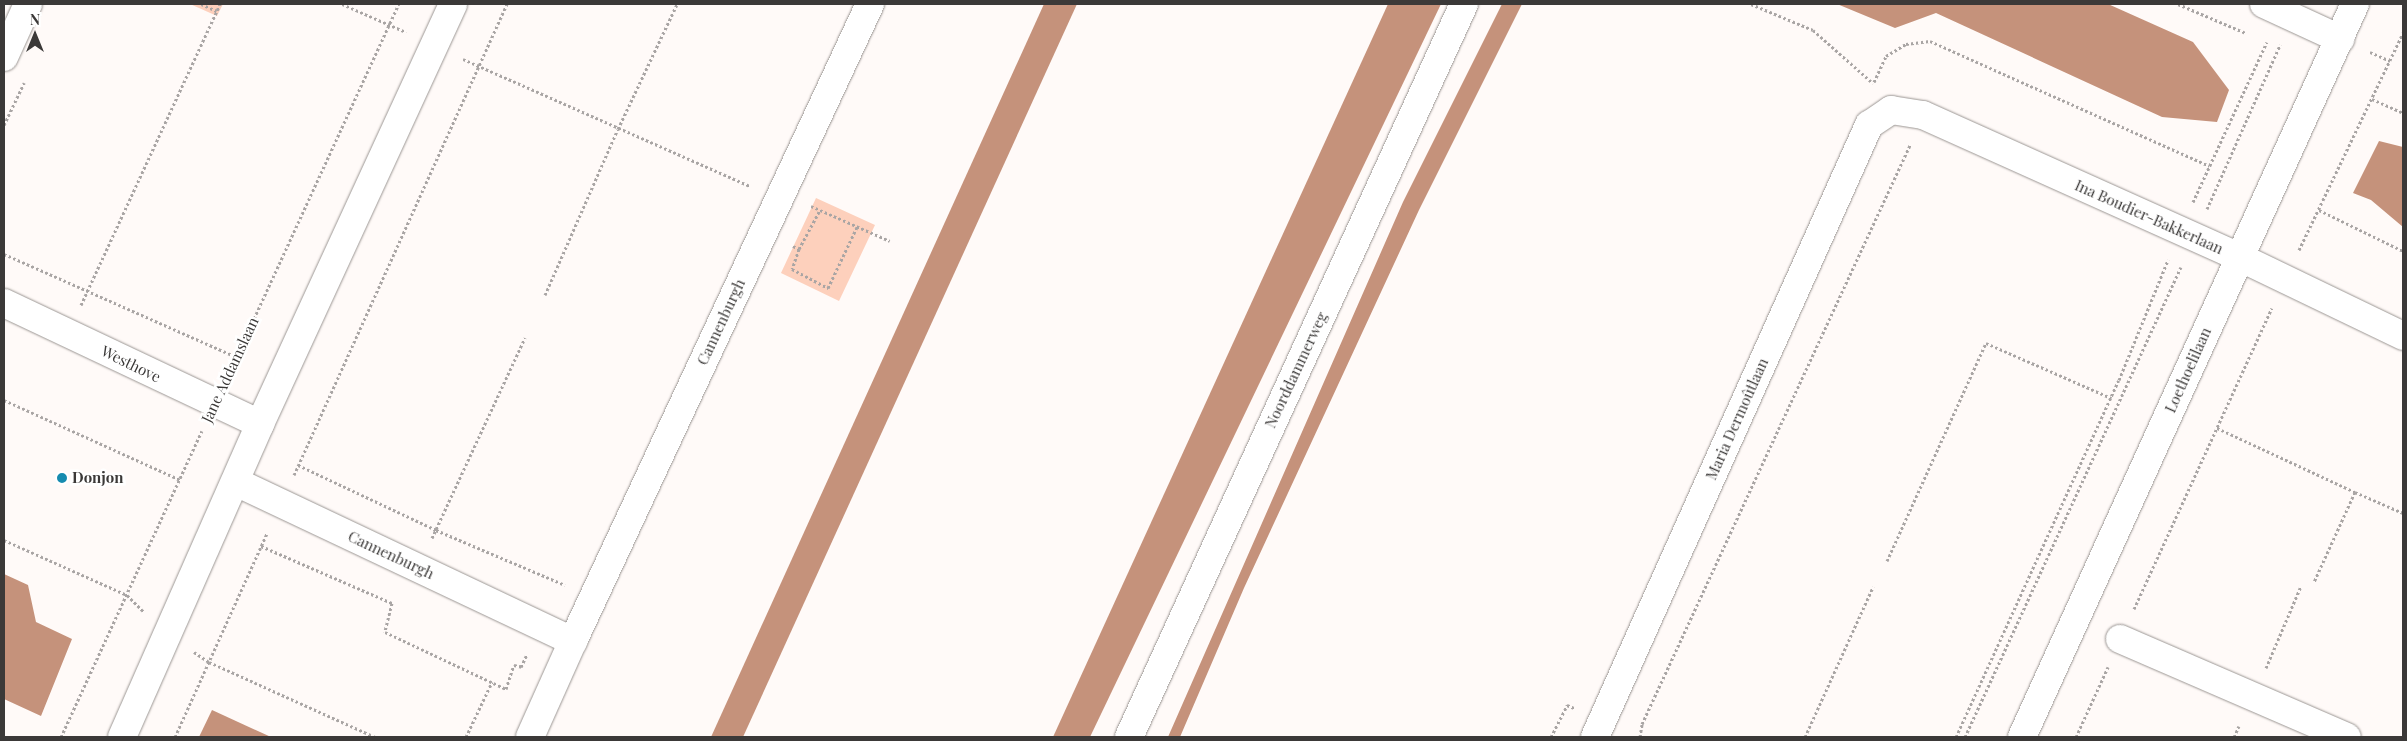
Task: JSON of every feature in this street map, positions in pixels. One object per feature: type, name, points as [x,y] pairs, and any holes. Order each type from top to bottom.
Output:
[{"type":"street","points":[[4,57],[28,4]]},
{"type":"street","points":[[122,737],[260,424],[453,4]]},
{"type":"street","name":"Cannenburgh","points":[[530,737],[763,231],[870,4]]},
{"type":"street","name":"Noorddammerweg","points":[[1129,737],[1464,4]]},
{"type":"street","name":"Loethoelilaan","points":[[2022,737],[2239,257],[2356,4]]},
{"type":"street","points":[[2279,11],[2340,39]]},
{"type":"street","name":"Ina Boudier-Bakkerlaan","points":[[1891,110],[1923,115],[2239,257],[2403,336]]},
{"type":"street","name":"Maria Dermoûtlaan","points":[[1595,737],[1869,125],[1891,110]]},
{"type":"street","name":"Westhove","points":[[4,303],[260,424]]},
{"type":"street","name":"Cannenburgh","points":[[236,482],[573,641]]},
{"type":"street","points":[[2120,639],[2347,737]]},
{"type":"path","points":[[201,4],[217,11]]},
{"type":"path","points":[[68,334],[220,4]]},
{"type":"path","points":[[342,4],[390,24],[478,67],[618,129],[820,210],[890,241]]},
{"type":"path","name":"Jane Addamslaan","points":[[61,737],[399,4]]},
{"type":"path","points":[[175,737],[506,4]]},
{"type":"path","points":[[545,296],[618,129],[678,4]]},
{"type":"path","points":[[1750,4],[1813,30],[1874,83],[1891,110]]},
{"type":"path","points":[[2178,4],[2249,34]]},
{"type":"path","points":[[1956,737],[2187,235],[2209,166],[2267,42],[2279,11]]},
{"type":"path","points":[[1965,737],[2187,235],[2279,11]]},
{"type":"path","points":[[2076,737],[2285,280],[2403,33]]},
{"type":"path","points":[[2258,38],[2267,42]]},
{"type":"path","points":[[1874,83],[1886,56],[1906,44],[1930,41],[2209,166]]},
{"type":"path","points":[[2372,99],[2403,113]]},
{"type":"path","points":[[1640,737],[1642,724],[1923,115]]},
{"type":"path","points":[[820,210],[799,249],[792,269],[828,288],[857,227]]},
{"type":"path","points":[[2319,210],[2403,251]]},
{"type":"path","points":[[763,231],[799,249]]},
{"type":"path","points":[[4,254],[236,358]]},
{"type":"path","points":[[418,568],[525,338]]},
{"type":"path","points":[[1887,561],[1986,342],[2111,398]]},
{"type":"path","points":[[4,400],[180,480]]},
{"type":"path","points":[[2217,428],[2403,513]]},
{"type":"path","points":[[298,465],[436,530],[574,589]]},
{"type":"path","points":[[2314,582],[2355,492]]},
{"type":"path","points":[[4,540],[127,595],[168,635],[209,662],[375,737]]},
{"type":"path","points":[[262,546],[392,603],[385,632],[506,689],[514,665],[557,677]]},
{"type":"path","points":[[2253,697],[2301,586]]},
{"type":"path","points":[[1805,737],[1873,587]]},
{"type":"path","points":[[466,737],[492,682]]},
{"type":"shaded area","points":[[190,4],[223,4],[217,16]]},
{"type":"shaded area","points":[[1044,4],[1077,4],[743,737],[711,737]]},
{"type":"shaded area","points":[[1388,4],[1441,4],[1090,737],[1053,737]]},
{"type":"shaded area","points":[[1502,4],[1522,4],[1419,210],[1244,588],[1180,737],[1168,737],[1403,202]]},
{"type":"shaded area","points":[[1837,4],[2108,4],[2193,42],[2229,90],[2217,122],[2162,117],[1936,13],[1895,28]]},
{"type":"shaded area","points":[[2379,141],[2403,147],[2403,227],[2371,200],[2353,193]]},
{"type":"shaded area","points":[[816,198],[875,225],[839,301],[781,273]]},
{"type":"shaded area","points":[[4,574],[28,585],[36,622],[72,639],[41,716],[4,699]]},
{"type":"shaded area","points":[[212,710],[271,737],[199,737]]},
{"type":"place","name":"Donjon","points":[[62,478]]}]
